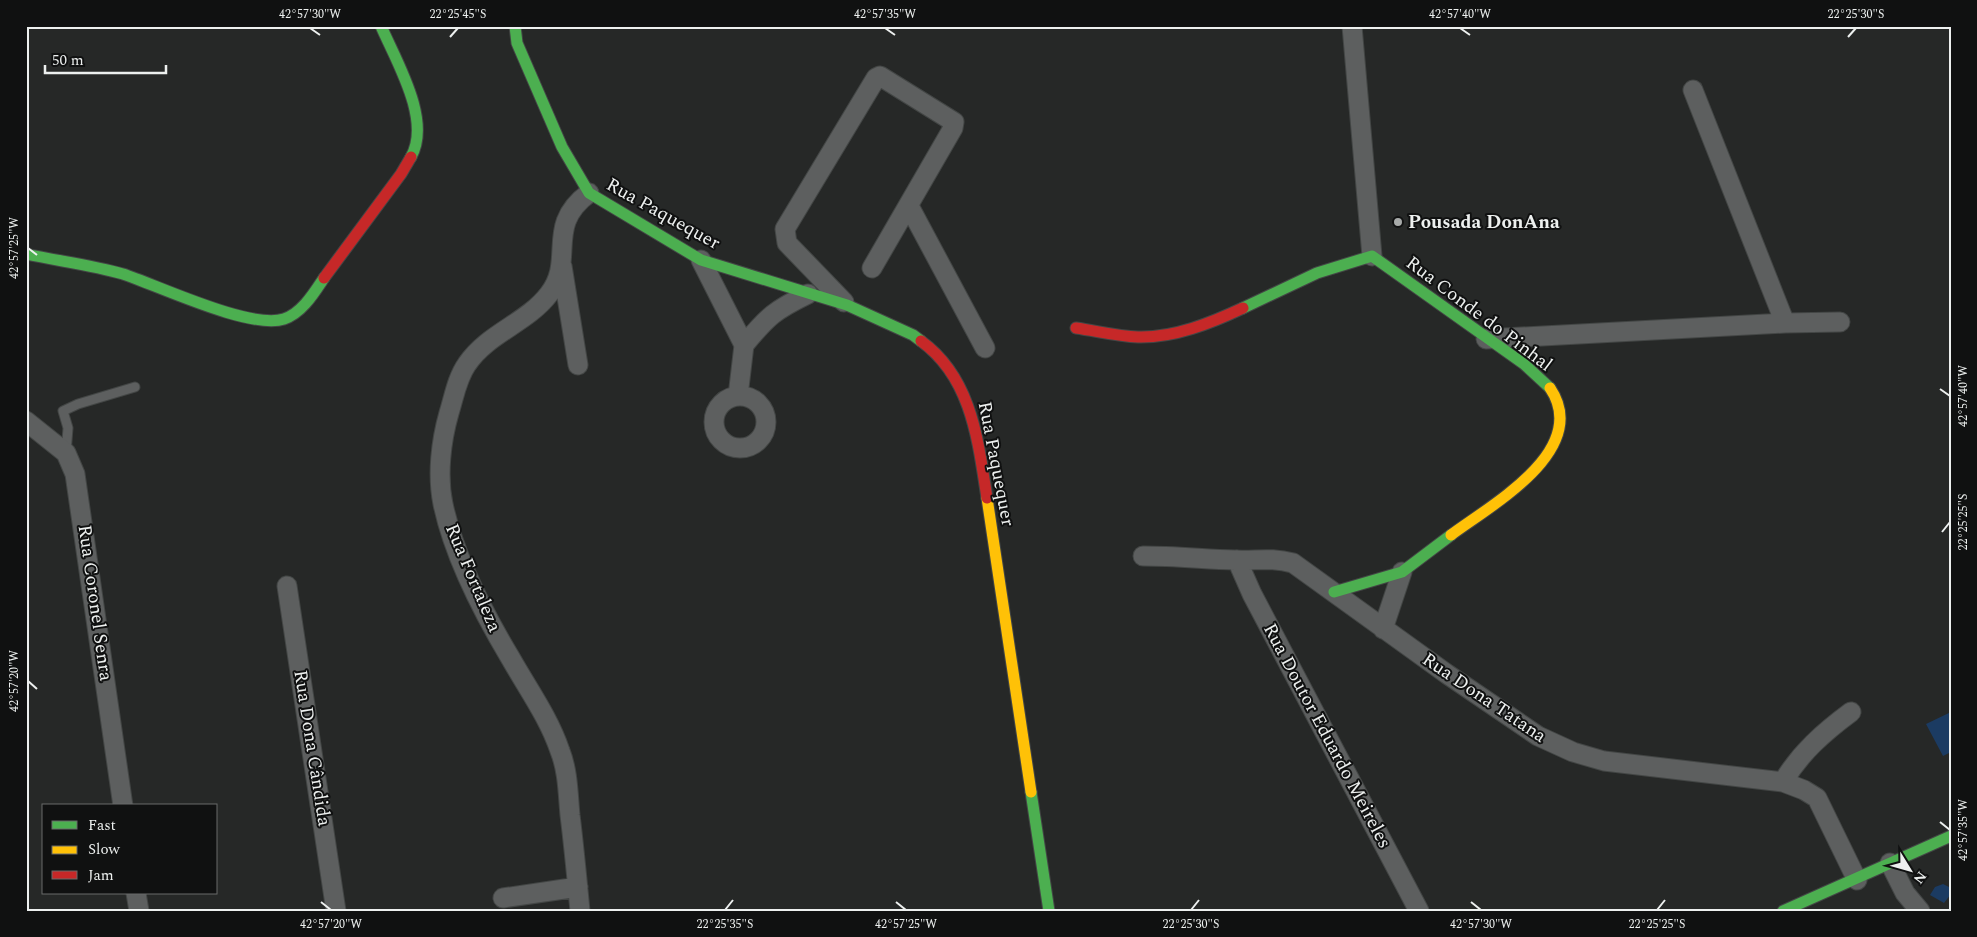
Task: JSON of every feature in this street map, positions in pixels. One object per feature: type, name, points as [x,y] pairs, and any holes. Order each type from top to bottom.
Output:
[{"type":"street","points":[[26,254],[122,274],[226,312],[266,321],[284,319],[296,312],[311,297],[342,251],[402,174],[415,150],[419,125],[416,107],[380,26]]},
{"type":"street","points":[[515,26],[517,43],[562,147],[589,193]]},
{"type":"street","points":[[1076,328],[1153,337],[1183,332],[1214,321],[1261,298],[1352,260],[1372,256],[1352,26]]},
{"type":"street","points":[[847,305],[787,243],[786,230],[876,78],[880,76],[954,122],[953,128],[872,268]]},
{"type":"street","points":[[1693,90],[1785,323]]},
{"type":"street","name":"Rua Paquequer","points":[[589,193],[701,260],[847,305],[912,335],[935,351],[961,387],[972,414],[1049,911]]},
{"type":"street","name":"Rua Fortaleza","points":[[580,911],[567,781],[561,752],[547,720],[503,646],[454,545],[443,503],[441,463],[445,426],[456,386],[467,364],[486,343],[542,302],[555,285],[561,262],[564,225],[571,210],[589,193]]},
{"type":"street","points":[[909,206],[984,348]]},
{"type":"street","name":"Rua Conde do Pinhal","points":[[1334,592],[1402,572],[1532,474],[1550,456],[1558,439],[1559,411],[1552,391],[1534,373],[1372,256]]},
{"type":"street","points":[[701,260],[744,345],[738,396]]},
{"type":"street","points":[[561,262],[578,365]]},
{"type":"street","points":[[744,345],[767,318],[779,308],[808,294]]},
{"type":"street","points":[[1486,339],[1785,323],[1840,322]]},
{"type":"street","points":[[26,422],[66,453]]},
{"type":"street","name":"Rua Coronel Senra","points":[[66,453],[75,474],[79,496],[123,804]]},
{"type":"street","name":"Rua Dona Tatana","points":[[1142,556],[1237,560],[1273,558],[1293,563],[1383,629],[1538,736],[1573,752],[1604,762],[1644,768],[1783,782],[1804,790],[1817,798],[1857,880]]},
{"type":"street","name":"Rua Doutor Eduardo Meireles","points":[[1237,560],[1252,594],[1419,911]]},
{"type":"street","points":[[1383,629],[1402,572]]},
{"type":"street","name":"Rua Dona Cândida","points":[[287,586],[336,911]]},
{"type":"street","points":[[1783,782],[1794,764],[1813,743],[1851,712]]},
{"type":"street","points":[[1783,911],[1857,880],[1951,836]]},
{"type":"street","points":[[1890,863],[1905,892],[1920,911]]},
{"type":"street","points":[[502,898],[578,887]]},
{"type":"street","points":[[136,894],[139,911]]},
{"type":"lane","points":[[66,453],[68,428],[63,412],[78,404],[135,387]]},
{"type":"water","points":[[1951,712],[1951,752],[1943,756],[1926,724]]},
{"type":"water","points":[[1943,884],[1951,888],[1951,894],[1944,903],[1930,895],[1935,887]]},
{"type":"traffic: fast","points":[[381,26],[403,73],[415,109],[416,142],[411,157]]},
{"type":"traffic: fast","points":[[515,26],[517,43],[562,147],[589,193],[701,260],[847,305],[913,335],[921,341]]},
{"type":"traffic: fast","points":[[26,254],[123,274],[228,313],[269,321],[284,319],[296,312],[307,302],[324,278]]},
{"type":"traffic: fast","points":[[1243,308],[1317,273],[1372,256],[1524,364],[1550,388]]},
{"type":"traffic: fast","points":[[1334,592],[1402,572],[1451,535]]},
{"type":"traffic: fast","points":[[1031,792],[1049,911]]},
{"type":"traffic: fast","points":[[1783,911],[1951,836]]},
{"type":"traffic: slow","points":[[1451,535],[1511,492],[1531,474],[1548,454],[1558,433],[1559,411],[1550,388]]},
{"type":"traffic: slow","points":[[987,498],[1031,792]]},
{"type":"traffic: jam","points":[[324,278],[401,174],[411,157]]},
{"type":"traffic: jam","points":[[1076,328],[1122,336],[1152,337],[1192,328],[1243,308]]},
{"type":"traffic: jam","points":[[921,341],[938,356],[952,373],[962,392],[976,433],[987,498]]},
{"type":"place","name":"Pousada DonAna","points":[[1398,222]]}]
